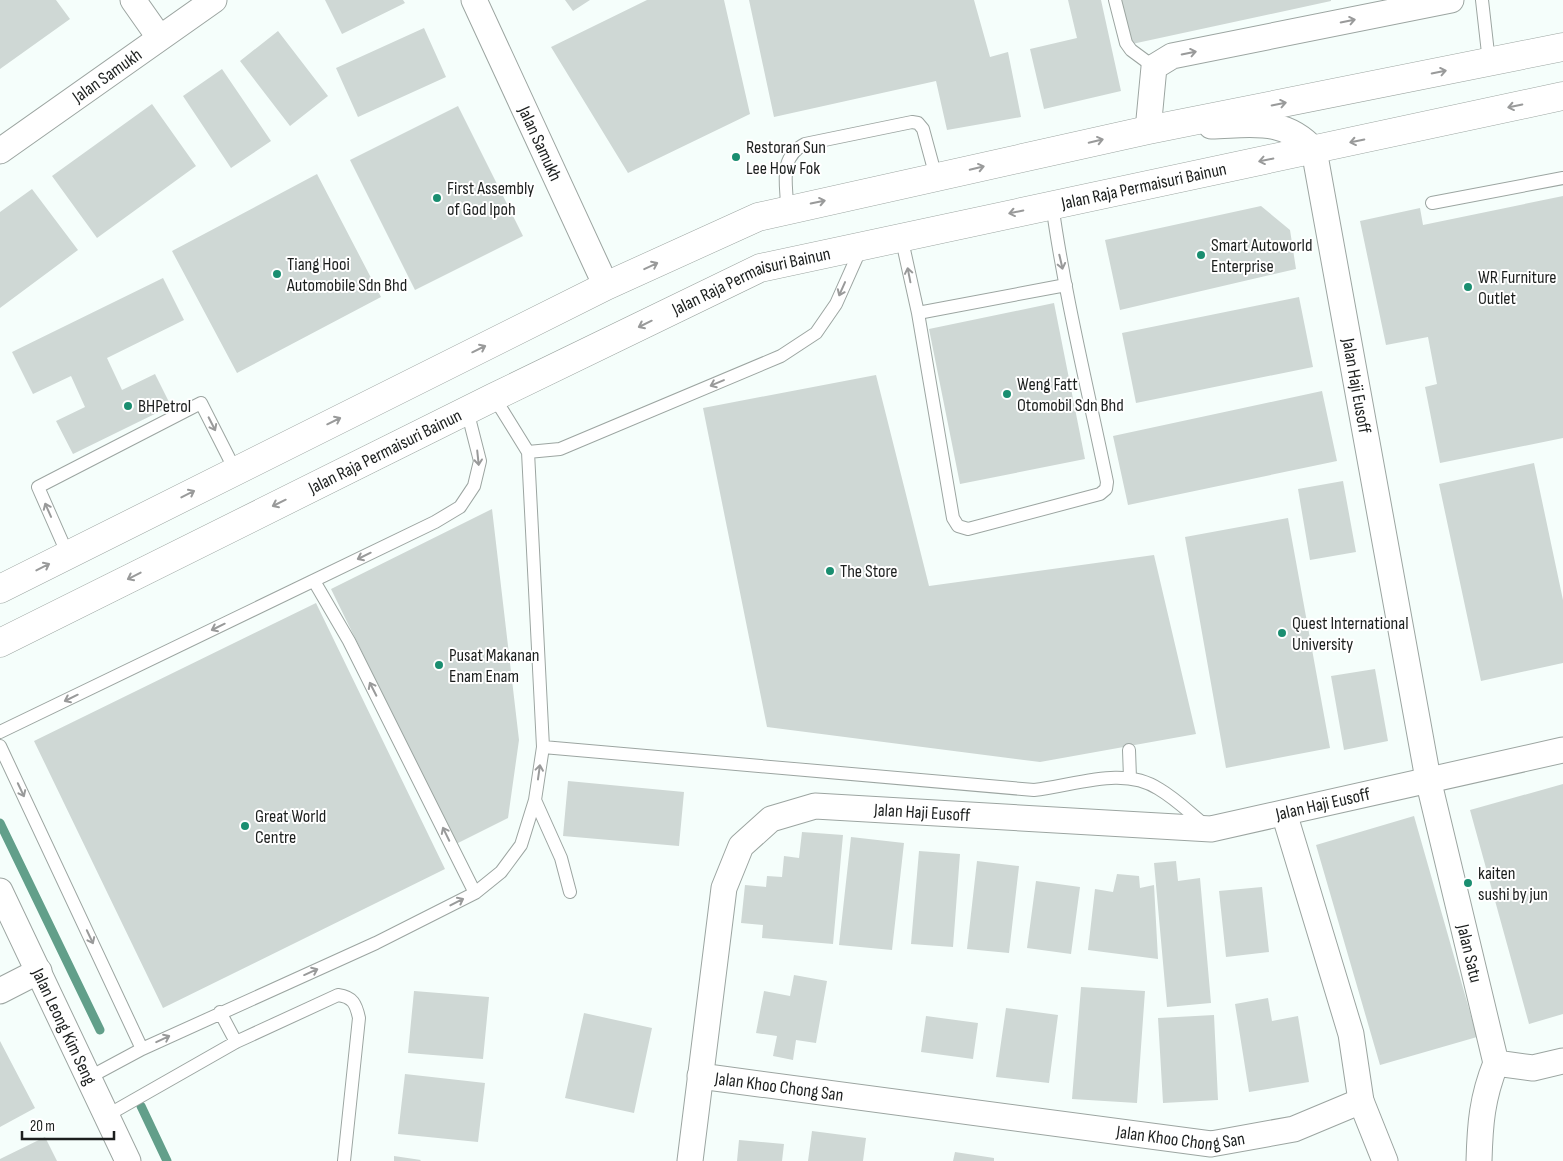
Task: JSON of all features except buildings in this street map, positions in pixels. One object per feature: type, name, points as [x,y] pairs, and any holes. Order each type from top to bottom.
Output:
[{"type":"main road","points":[[0,590],[235,470],[606,286],[758,217],[787,208],[1155,128],[1563,47]]},
{"type":"main road","name":"Jalan Raja Permaisuri Bainun","points":[[0,643],[467,410],[760,268],[862,244],[1563,96]]},
{"type":"street","points":[[133,0],[159,37]]},
{"type":"street","name":"Jalan Samukh","points":[[0,151],[214,0]]},
{"type":"street","name":"Jalan Samukh","points":[[474,0],[606,286]]},
{"type":"street","points":[[1314,150],[1304,139],[1275,125],[1155,128],[1154,67],[1172,56],[1452,0]]},
{"type":"street","name":"Jalan Haji Eusoff","points":[[1314,150],[1428,778]]},
{"type":"street","name":"Jalan Haji Eusoff","points":[[690,1161],[724,888],[741,846],[771,819],[815,806],[1211,830],[1428,778],[1563,750]]},
{"type":"street","name":"Jalan Satu","points":[[1428,778],[1496,1063]]},
{"type":"street","points":[[1284,813],[1351,1034],[1361,1101],[1385,1161]]},
{"type":"street","name":"Jalan Leong Kim Seng","points":[[0,891],[128,1161]]},
{"type":"street","points":[[0,992],[39,972]]},
{"type":"street","points":[[1479,1161],[1480,1118],[1486,1088],[1496,1063],[1533,1068],[1563,1061]]},
{"type":"street","name":"Jalan Khoo Chong San","points":[[700,1076],[1211,1144],[1294,1129],[1361,1101]]},
{"type":"lane","points":[[1115,0],[1126,43],[1131,50],[1154,67]]},
{"type":"lane","points":[[1482,0],[1489,62]]},
{"type":"lane","points":[[787,208],[786,161],[792,150],[805,144],[853,134],[912,122],[918,123],[923,129],[936,177]]},
{"type":"lane","points":[[1432,203],[1563,178]]},
{"type":"lane","points":[[901,236],[918,313],[953,518],[958,526],[968,529],[1100,494],[1106,489],[1108,482],[1066,285],[1052,204]]},
{"type":"lane","points":[[528,452],[560,449],[781,356],[816,333],[836,304],[862,244]]},
{"type":"lane","points":[[918,313],[1066,285]]},
{"type":"lane","points":[[88,1078],[142,1049],[220,1012],[376,943],[475,894],[501,872],[521,845],[535,800],[543,747],[528,452],[494,397]]},
{"type":"lane","points":[[68,555],[38,487],[201,403],[235,470]]},
{"type":"lane","points":[[0,732],[314,581],[460,507],[474,486],[480,461],[467,410]]},
{"type":"lane","points":[[314,581],[349,642],[475,894]]},
{"type":"lane","points":[[0,746],[142,1049]]},
{"type":"lane","points":[[543,747],[1034,790],[1062,788],[1100,778],[1130,778],[1158,788],[1211,830]]},
{"type":"lane","points":[[1129,750],[1130,778]]},
{"type":"lane","points":[[535,800],[561,858],[570,892]]},
{"type":"lane","points":[[106,1116],[236,1042],[338,995],[349,997],[355,1003],[359,1018],[344,1161]]},
{"type":"lane","points":[[220,1012],[236,1042]]},
{"type":"waterway","points":[[0,823],[100,1030]]},
{"type":"waterway","points":[[141,1106],[167,1161]]},
{"type":"place","name":"Restoran Sun Lee How Fok","points":[[736,157]]},
{"type":"place","name":"First Assembly of God Ipoh","points":[[437,198]]},
{"type":"place","name":"Smart Autoworld Enterprise","points":[[1201,255]]},
{"type":"place","name":"Tiang Hooi Automobile Sdn Bhd","points":[[277,274]]},
{"type":"place","name":"WR Furniture Outlet","points":[[1468,287]]},
{"type":"place","name":"Weng Fatt Otomobil Sdn Bhd","points":[[1007,394]]},
{"type":"place","name":"BHPetrol","points":[[128,406]]},
{"type":"place","name":"The Store","points":[[830,571]]},
{"type":"place","name":"Quest International University","points":[[1282,633]]},
{"type":"place","name":"Pusat Makanan Enam Enam","points":[[439,665]]},
{"type":"place","name":"Great World Centre","points":[[245,826]]},
{"type":"place","name":"kaiten sushi by jun","points":[[1468,883]]}]
